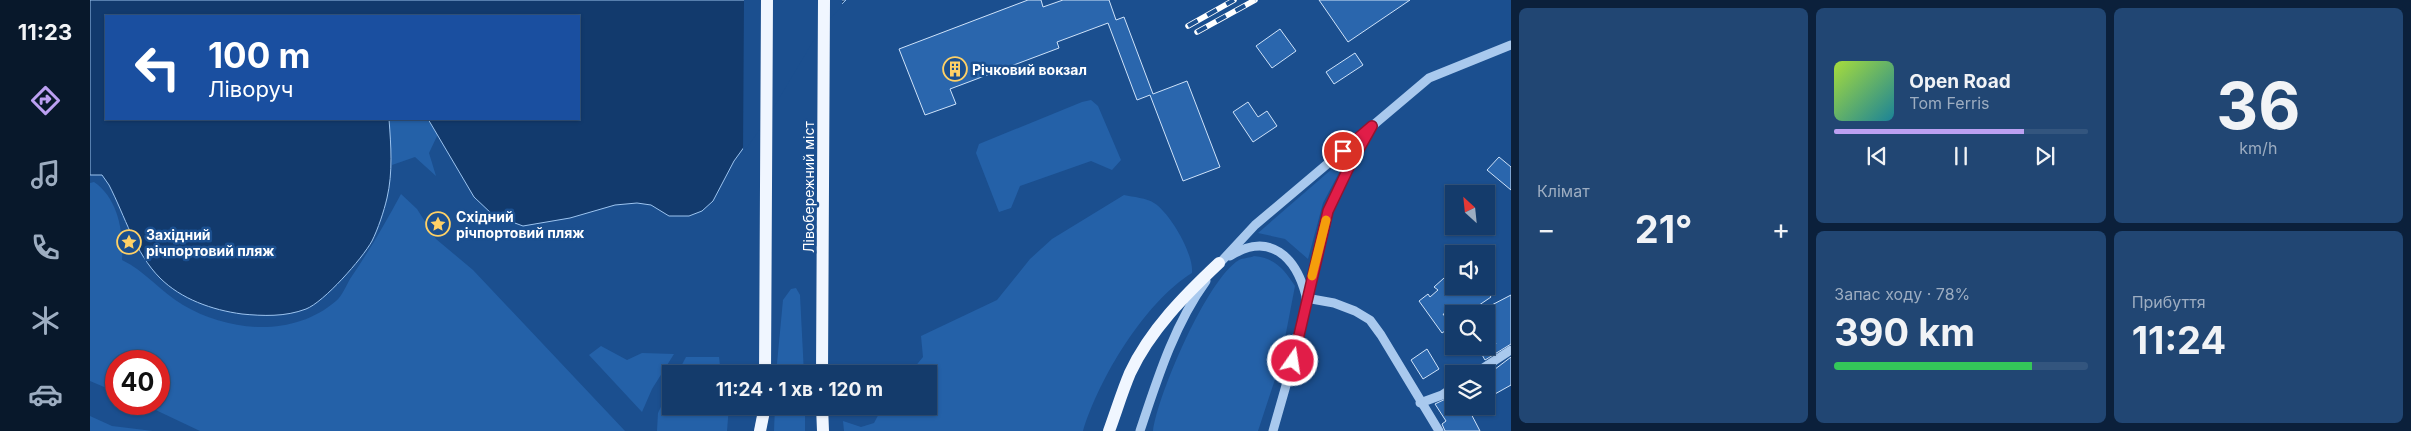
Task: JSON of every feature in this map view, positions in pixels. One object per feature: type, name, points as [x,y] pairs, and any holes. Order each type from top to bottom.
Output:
[{"type":"main road","points":[[765,365],[767,0]]},
{"type":"main road","name":"Лівобережний міст","points":[[822,365],[824,0]]},
{"type":"main road","points":[[1109,431],[1130,373],[1147,344],[1183,297],[1219,263]]},
{"type":"main road","points":[[760,431],[763,415]]},
{"type":"main road","points":[[822,415],[823,431]]},
{"type":"street","points":[[1140,431],[1170,347],[1188,310],[1219,263],[1255,225],[1429,78],[1511,45]]},
{"type":"street","points":[[1273,431],[1293,361],[1306,298],[1328,211],[1349,167],[1372,126]]},
{"type":"street","points":[[1219,263],[1242,249],[1261,245],[1280,251],[1298,271],[1306,298]]},
{"type":"street","points":[[1306,298],[1334,303],[1355,311],[1370,320],[1439,431]]},
{"type":"street","points":[[1488,365],[1511,350]]},
{"type":"street","points":[[1420,403],[1445,393]]},
{"type":"shaded area","points":[[90,0],[846,0],[819,26],[763,121],[734,161],[713,201],[702,211],[689,216],[669,216],[651,205],[637,203],[615,205],[570,218],[523,226],[493,215],[474,197],[429,120],[580,120],[580,15],[105,15],[105,120],[389,120],[391,159],[389,188],[383,214],[372,241],[342,279],[314,305],[282,315],[242,314],[219,310],[187,298],[177,292],[151,268],[137,246],[109,185],[102,175],[90,175]]},
{"type":"shaded area","points":[[1091,100],[1098,106],[1121,160],[1112,170],[1091,161],[1020,186],[1011,208],[999,212],[976,153],[979,144]]},
{"type":"shaded area","points":[[389,120],[429,120],[438,134],[429,153],[436,176],[415,157],[392,165]]},
{"type":"shaded area","points":[[1340,162],[1342,167],[1323,203],[1308,259],[1285,239],[1258,233]]},
{"type":"shaded area","points":[[94,182],[102,189],[114,207],[122,239],[122,260],[138,270],[175,300],[201,314],[220,321],[261,327],[281,326],[300,321],[319,313],[336,301],[377,237],[401,194],[417,209],[436,239],[473,270],[625,431],[200,431],[166,415],[170,415],[170,350],[105,350],[105,387],[90,381],[90,183]]},
{"type":"shaded area","points":[[1124,195],[1151,201],[1167,215],[1185,245],[1192,265],[1192,273],[1157,302],[1126,343],[1100,388],[1083,431],[844,431],[843,421],[861,427],[874,423],[878,415],[937,415],[937,365],[916,365],[923,357],[921,336],[997,300],[1030,259],[1052,239]]},
{"type":"shaded area","points":[[1254,256],[1268,259],[1278,265],[1295,286],[1280,364],[1258,431],[1153,431],[1164,391],[1199,313],[1226,271],[1239,260]]},
{"type":"shaded area","points":[[796,288],[800,295],[804,365],[777,365],[783,300],[791,289]]},
{"type":"shaded area","points":[[601,346],[627,360],[642,353],[674,354],[667,365],[662,365],[662,373],[652,389],[642,412],[589,355]]},
{"type":"shaded area","points":[[686,357],[719,357],[720,365],[682,365]]},
{"type":"shaded area","points":[[662,405],[662,415],[728,415],[727,431],[657,431],[658,413]]},
{"type":"shaded area","points":[[775,415],[805,415],[805,431],[774,431]]},
{"type":"shaded area","points":[[90,416],[112,426],[153,431],[90,431]]},
{"type":"pier","points":[[744,0],[842,0],[842,6],[821,28],[765,122],[743,153]]},
{"type":"building","name":"Річковий вокзал","points":[[1028,0],[1041,0],[1043,7],[1063,0],[1109,0],[1116,20],[1124,17],[1153,94],[1187,81],[1220,167],[1183,181],[1150,95],[1137,100],[1108,23],[1057,42],[1059,48],[950,89],[956,104],[925,115],[899,49]]},
{"type":"building","points":[[1319,0],[1410,0],[1348,42]]},
{"type":"building","points":[[1280,29],[1296,51],[1272,68],[1256,46]]},
{"type":"building","points":[[1355,53],[1363,65],[1334,84],[1326,72]]},
{"type":"building","points":[[1248,102],[1258,117],[1267,111],[1277,126],[1253,142],[1233,112]]},
{"type":"building","points":[[1499,157],[1511,167],[1511,190],[1487,170]]},
{"type":"building","points":[[1444,278],[1445,295],[1490,295],[1491,297],[1479,305],[1445,305],[1445,314],[1443,314],[1445,317],[1445,331],[1442,333],[1419,301],[1428,294],[1430,297],[1438,290],[1434,287]]},
{"type":"building","points":[[1511,295],[1511,344],[1495,354],[1495,305],[1492,305]]},
{"type":"building","points":[[1427,349],[1439,369],[1423,379],[1411,360]]},
{"type":"building","points":[[1482,355],[1493,355],[1485,360]]},
{"type":"building","points":[[1511,357],[1511,385],[1495,394],[1495,369]]},
{"type":"building","points":[[1445,399],[1445,415],[1472,415],[1480,431],[1445,431],[1442,424],[1446,421],[1435,404]]},
{"type":"railway","points":[[1188,26],[1234,0]]},
{"type":"railway","points":[[1197,32],[1255,0]]},
{"type":"slow traffic","points":[[1312,276],[1326,220]]},
{"type":"place","name":"Річковий вокзал","points":[[955,69]]},
{"type":"place","name":"Східний річпортовий пляж","points":[[438,224]]},
{"type":"place","name":"Західний річпортовий пляж","points":[[129,242]]},
{"type":"route","points":[[1293,361],[1306,298],[1328,211],[1349,167],[1372,126],[1343,151]]}]
